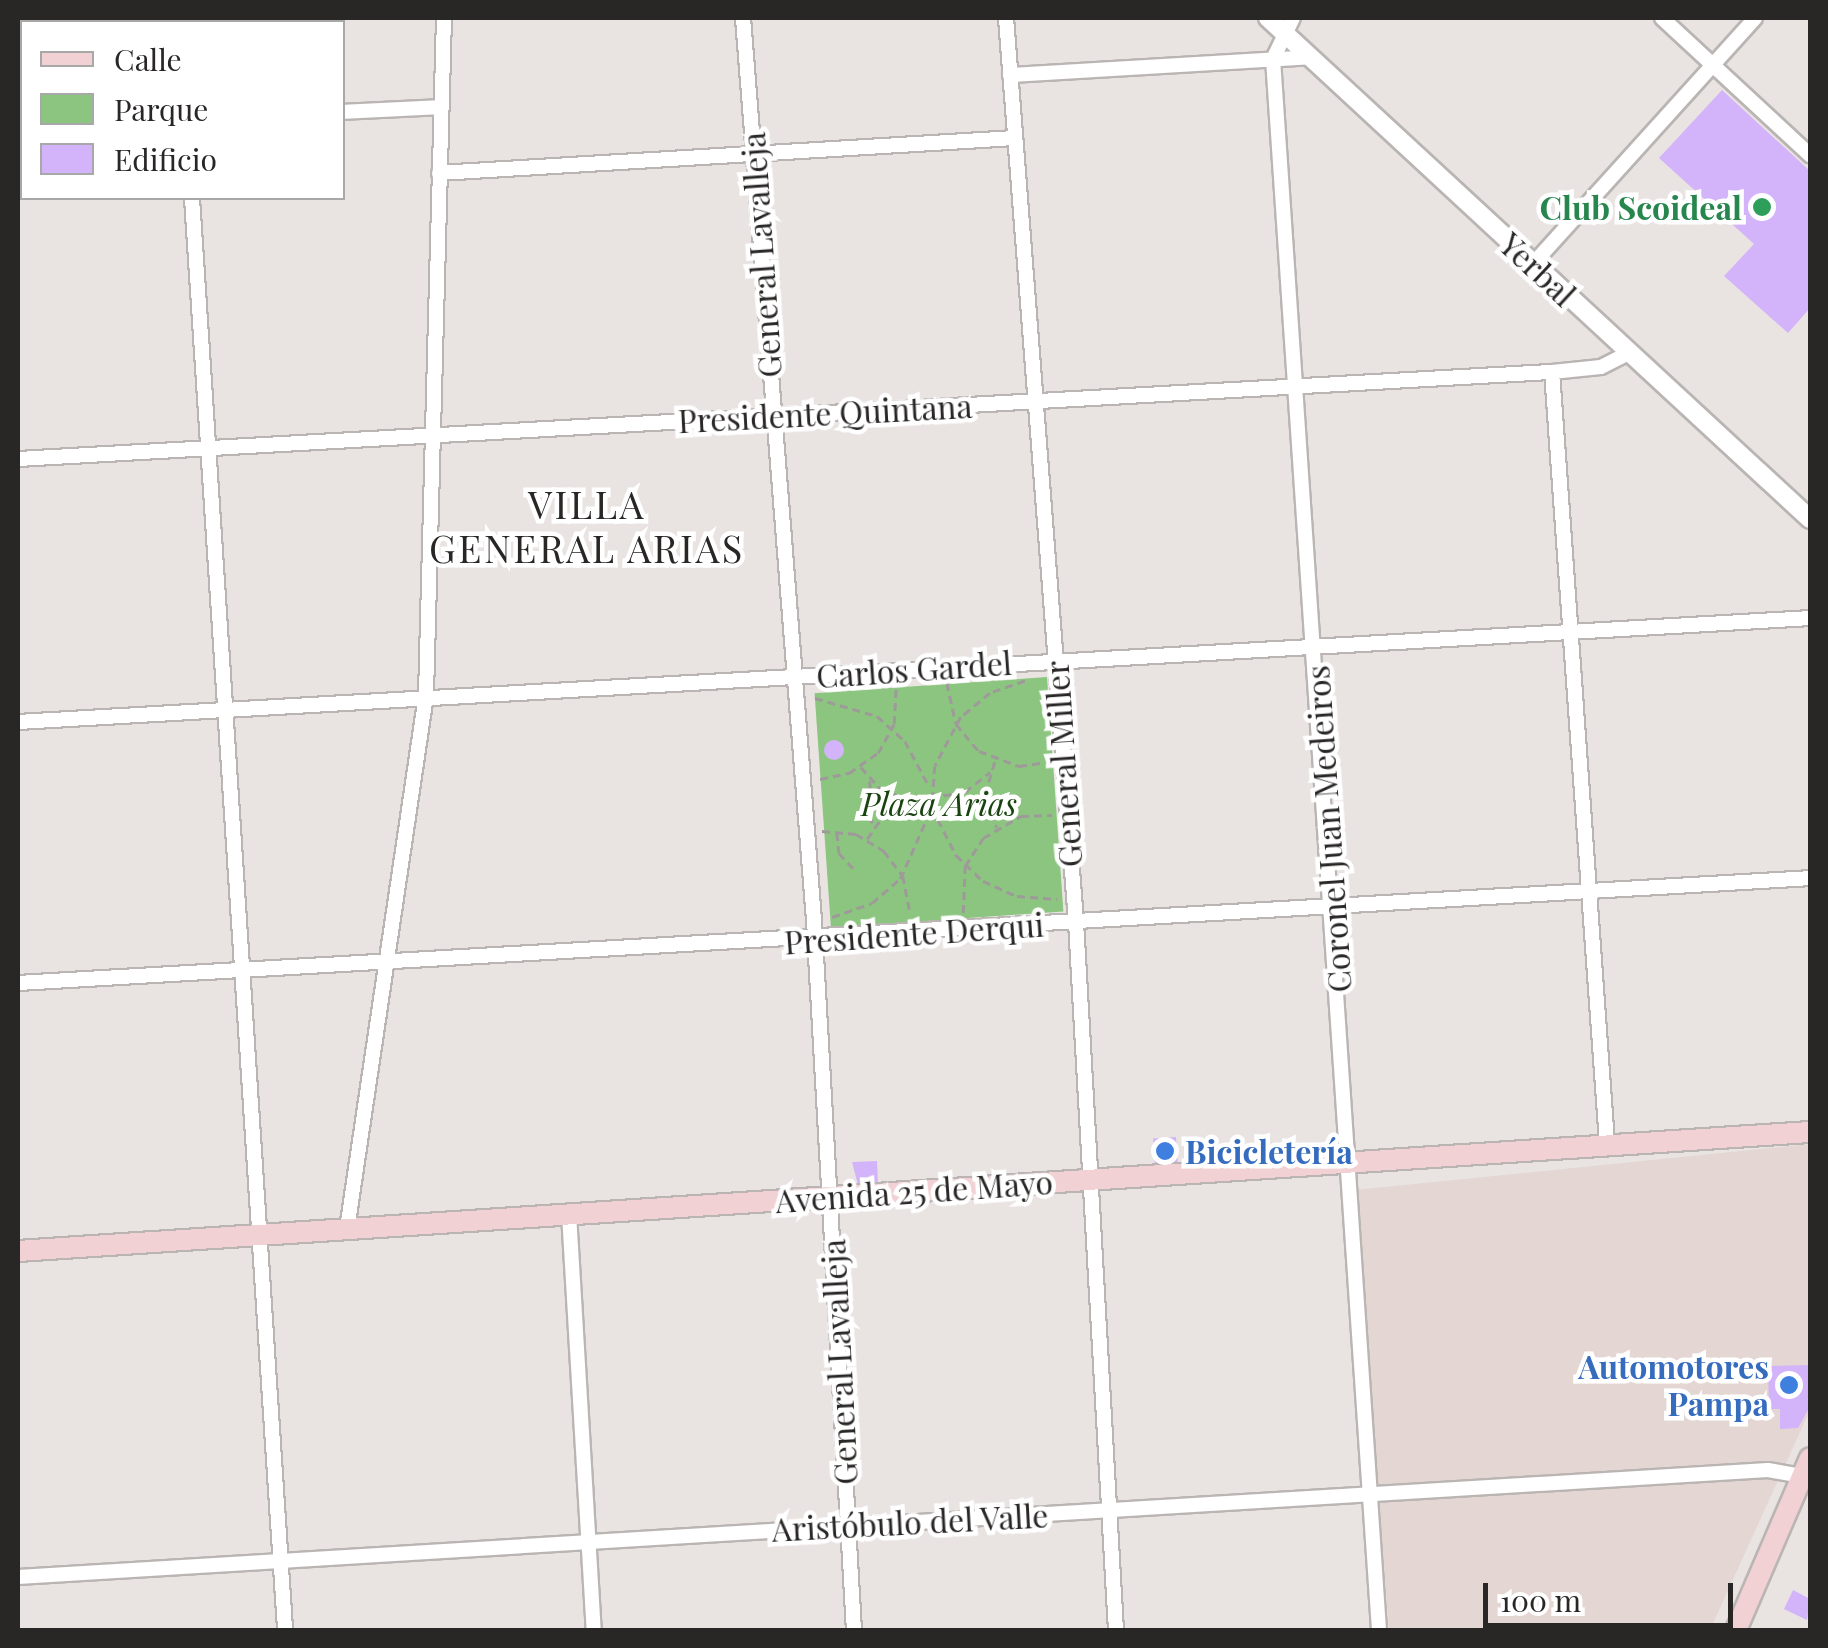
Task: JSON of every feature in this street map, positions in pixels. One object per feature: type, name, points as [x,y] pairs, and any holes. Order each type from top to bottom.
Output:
[{"type":"main road","name":"Avenida 25 de Mayo","points":[[18,1251],[1810,1132]]},
{"type":"main road","points":[[1736,1630],[1806,1467]]},
{"type":"street","points":[[347,1229],[426,695],[444,18]]},
{"type":"street","name":"General Lavalleja","points":[[743,18],[814,920],[854,1630]]},
{"type":"street","name":"General Miller","points":[[1006,18],[1076,922],[1116,1630]]},
{"type":"street","points":[[1662,18],[1810,155]]},
{"type":"street","points":[[1533,264],[1754,18]]},
{"type":"street","name":"Yerbal","points":[[1281,22],[1311,57],[1810,519]]},
{"type":"street","name":"Coronel Juan Medeiros","points":[[1281,22],[1273,58],[1293,386],[1334,905],[1379,1630]]},
{"type":"street","points":[[1010,76],[1311,57]]},
{"type":"street","points":[[345,112],[441,107]]},
{"type":"street","points":[[439,172],[1014,138]]},
{"type":"street","points":[[192,200],[285,1630]]},
{"type":"street","name":"Presidente Quintana","points":[[18,459],[1552,372],[1601,367],[1629,353]]},
{"type":"street","points":[[1552,372],[1607,1144]]},
{"type":"street","name":"Carlos Gardel","points":[[18,722],[951,667],[1056,668],[1314,644],[1810,618]]},
{"type":"street","name":"Presidente Derqui","points":[[18,983],[814,940],[1588,887],[1810,878]]},
{"type":"street","points":[[569,1214],[594,1630]]},
{"type":"street","name":"Aristóbulo del Valle","points":[[18,1577],[1806,1467]]},
{"type":"path","points":[[951,667],[948,695],[956,724],[996,761],[1030,766],[1063,756]]},
{"type":"path","points":[[930,787],[956,724],[990,693],[1056,668]]},
{"type":"path","points":[[804,778],[861,767],[892,728],[892,671]]},
{"type":"path","points":[[798,699],[843,701],[892,728],[930,787],[932,808],[965,866],[1016,896],[1074,897]]},
{"type":"path","points":[[996,761],[982,790],[996,827]]},
{"type":"path","points":[[861,767],[869,778],[912,800]]},
{"type":"path","points":[[872,824],[892,803],[949,796],[990,772]]},
{"type":"path","points":[[867,839],[872,824],[869,778]]},
{"type":"path","points":[[949,796],[990,818]]},
{"type":"path","points":[[814,920],[872,903],[903,876],[932,808]]},
{"type":"path","points":[[970,929],[960,898],[965,866],[996,827],[1031,814],[1068,819]]},
{"type":"path","points":[[838,831],[839,853],[857,872]]},
{"type":"path","points":[[808,834],[838,831],[867,839],[903,876],[907,934]]},
{"type":"shaded area","points":[[1810,1144],[1810,1410],[1710,1630],[1389,1630],[1355,1190]]},
{"type":"green space","name":"Plaza Arias","points":[[1047,677],[1063,911],[831,928],[815,693]]},
{"type":"building","name":"Club Scoideal","points":[[1722,90],[1810,171],[1810,308],[1788,333],[1724,276],[1754,244],[1659,158]]},
{"type":"building","points":[[834,740],[844,750],[834,760],[824,750]]},
{"type":"building","name":"Bicicletería","points":[[1176,1137],[1178,1163],[1155,1165],[1153,1139]]},
{"type":"building","points":[[877,1161],[878,1184],[858,1185],[852,1162]]},
{"type":"building","name":"Automotores Pampa","points":[[1810,1365],[1809,1408],[1798,1428],[1780,1429],[1780,1409],[1769,1409],[1768,1366]]},
{"type":"building","points":[[1793,1590],[1810,1599],[1807,1620],[1784,1609]]},
{"type":"place","name":"Club Scoideal","points":[[1762,207]]},
{"type":"place","name":"Bicicletería","points":[[1165,1151]]},
{"type":"place","name":"Automotores Pampa","points":[[1789,1385]]},
{"type":"district","name":"VILLA GENERAL ARIAS","points":[[587,526]]}]
